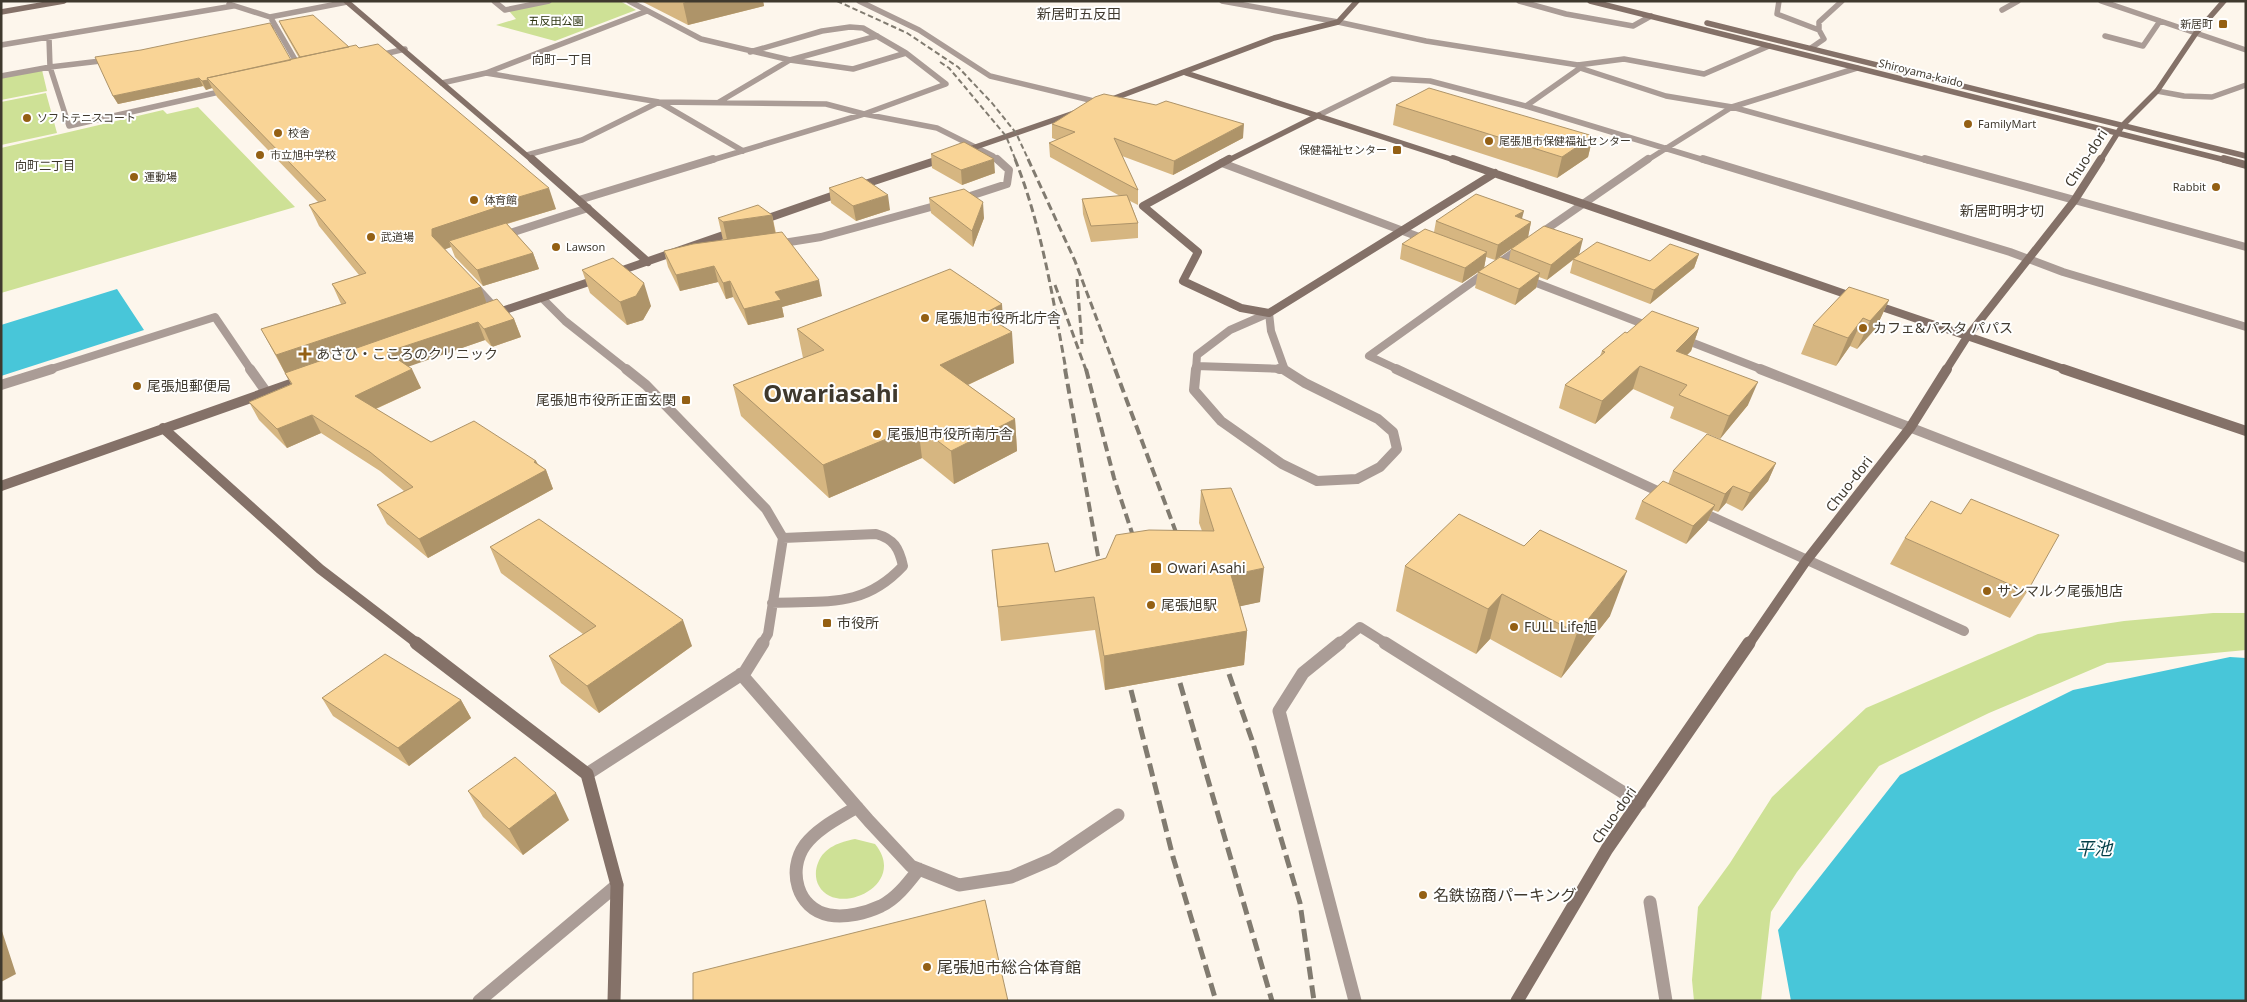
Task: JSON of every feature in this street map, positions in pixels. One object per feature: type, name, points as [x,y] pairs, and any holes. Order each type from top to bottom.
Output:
[{"type":"street","points":[[1,12],[64,1]]},
{"type":"street","points":[[218,1],[270,17],[347,2],[579,200],[648,262],[684,257]]},
{"type":"street","points":[[494,1],[504,10],[549,1]]},
{"type":"street","points":[[629,1],[701,39],[790,60],[853,69],[906,53]]},
{"type":"street","points":[[859,1],[919,30],[990,76],[1103,103]]},
{"type":"street","points":[[1222,1],[1338,22],[1426,41],[1579,66],[1666,96],[1732,106],[2246,248]]},
{"type":"street","points":[[750,225],[1103,103],[1274,38],[1338,22],[1357,1]]},
{"type":"street","points":[[1519,1],[1566,14],[1633,26],[1651,16]]},
{"type":"street","name":"Shiroyama-kaido","points":[[1590,1],[1857,68],[2246,156]]},
{"type":"street","name":"Shiroyama-kaido","points":[[1619,1],[1811,48],[2120,129],[2246,165]]},
{"type":"street","points":[[1779,1],[1777,14],[1819,30]]},
{"type":"street","points":[[1811,48],[1824,39],[1819,30],[1819,22],[1842,1]]},
{"type":"street","points":[[2002,10],[2018,1]]},
{"type":"street","points":[[2101,1],[2246,50]]},
{"type":"street","name":"Chuo-dori","points":[[1517,1001],[1607,848],[1806,561],[1910,428],[1967,337],[2030,260],[2074,201],[2120,129],[2157,91],[2196,33],[2224,1]]},
{"type":"street","points":[[1,45],[233,6]]},
{"type":"street","points":[[442,83],[486,73],[647,11]]},
{"type":"street","points":[[270,17],[303,73]]},
{"type":"street","points":[[2104,36],[2143,46],[2160,21]]},
{"type":"street","points":[[246,32],[275,26]]},
{"type":"street","points":[[579,200],[864,114],[946,84],[906,53],[862,28],[848,26],[750,52]]},
{"type":"street","points":[[718,102],[790,60],[877,36]]},
{"type":"street","points":[[49,38],[50,67],[68,126],[237,88]]},
{"type":"street","points":[[1526,106],[1579,66],[1624,59],[1704,74],[1769,46]]},
{"type":"street","points":[[368,58],[404,49]]},
{"type":"street","points":[[1,76],[50,67],[116,59]]},
{"type":"street","points":[[1857,68],[1732,106],[1665,148],[1584,203],[1499,268],[1369,356],[1806,561],[1964,632]]},
{"type":"street","points":[[294,75],[312,71]]},
{"type":"street","points":[[1186,72],[1495,172],[1967,337],[2246,431]]},
{"type":"street","points":[[486,73],[659,102],[826,104],[864,114],[937,128],[993,156],[1009,170],[1007,184],[990,191],[821,237],[768,246]]},
{"type":"street","points":[[1269,313],[1241,308],[1183,281],[1198,252],[1142,206],[1222,163],[1392,79],[1430,81],[1526,106],[2010,252],[2030,260],[2246,327]]},
{"type":"street","points":[[2157,91],[2184,96],[2212,97],[2246,85]]},
{"type":"street","points":[[659,102],[742,150]]},
{"type":"street","points":[[526,155],[582,140],[659,102]]},
{"type":"street","points":[[1222,163],[1440,245]]},
{"type":"street","points":[[1196,366],[1283,369],[1305,383],[1378,418],[1393,432],[1397,449],[1380,467],[1357,479],[1317,481],[1282,464],[1221,421],[1194,390],[1196,366],[1197,354],[1230,330],[1269,313],[1404,231],[1495,172]]},
{"type":"street","points":[[489,240],[588,208]]},
{"type":"street","points":[[480,319],[648,262],[740,228]]},
{"type":"street","points":[[1499,268],[1659,330]]},
{"type":"street","points":[[472,283],[499,312]]},
{"type":"street","points":[[542,298],[565,321],[646,385],[766,509],[782,538],[777,586],[772,603],[768,634],[745,672],[587,774]]},
{"type":"street","points":[[1269,313],[1271,332],[1283,369]]},
{"type":"street","points":[[1,385],[215,317],[267,393]]},
{"type":"street","points":[[1677,337],[2246,558]]},
{"type":"street","points":[[1,486],[313,377]]},
{"type":"street","points":[[163,428],[320,569],[587,774],[617,885],[614,1001]]},
{"type":"street","points":[[772,603],[861,597],[892,580],[903,566],[902,556],[894,543],[882,535],[863,532],[782,538]]},
{"type":"street","points":[[1355,1001],[1278,711],[1302,673],[1360,626],[1640,803]]},
{"type":"street","points":[[741,674],[911,866],[958,884],[1011,877],[1053,859],[1118,815]]},
{"type":"street","points":[[857,807],[807,843],[798,857],[794,880],[806,903],[828,915],[858,914],[886,903],[909,883],[918,869]]},
{"type":"street","points":[[479,1001],[617,885]]},
{"type":"street","points":[[1650,902],[1666,1001]]},
{"type":"green space","name":"五反田公園","points":[[555,1],[620,1],[636,10],[555,41],[496,25],[516,19],[509,11]]},
{"type":"green space","points":[[42,70],[47,91],[1,100],[1,78]]},
{"type":"green space","name":"ソフトテニスコート","points":[[46,93],[57,133],[1,145],[1,102]]},
{"type":"green space","name":"運動場","points":[[198,107],[295,207],[1,293],[1,148],[163,110],[167,114]]},
{"type":"green space","points":[[2213,613],[2246,613],[2246,650],[2107,663],[1989,713],[1879,766],[1797,872],[1771,912],[1761,1001],[1694,1001],[1692,980],[1698,907],[1730,863],[1772,797],[1866,708],[2038,634],[2124,621]]},
{"type":"green space","points":[[855,839],[875,844],[883,859],[883,872],[877,884],[854,898],[840,899],[828,895],[819,886],[817,880],[818,863],[828,849]]},
{"type":"water","points":[[117,289],[144,330],[1,376],[1,325]]},
{"type":"water","name":"平池","points":[[2230,657],[2246,658],[2246,1001],[1791,1001],[1778,930],[1900,775],[2073,690]]},
{"type":"building","points":[[313,15],[349,47],[300,57],[279,21]]},
{"type":"building","points":[[270,23],[291,60],[207,78],[208,80],[202,81],[199,78],[113,96],[95,57],[141,50]]},
{"type":"building","points":[[378,44],[549,188],[492,205],[495,208],[432,229],[432,236],[481,287],[276,355],[261,329],[346,303],[332,284],[366,273],[309,205],[326,200],[207,78],[356,45],[359,48]]},
{"type":"building","points":[[1429,88],[1593,136],[1562,157],[1396,105]]},
{"type":"building","points":[[1104,94],[1156,105],[1166,101],[1244,124],[1174,161],[1114,138],[1138,190],[1049,143],[1075,132],[1052,124],[1095,97]]},
{"type":"building","points":[[964,142],[994,159],[961,170],[931,154]]},
{"type":"building","points":[[862,177],[888,195],[853,206],[829,188]]},
{"type":"building","points":[[964,189],[983,202],[972,231],[929,198]]},
{"type":"building","points":[[1476,194],[1524,211],[1515,216],[1531,222],[1498,245],[1436,221]]},
{"type":"building","points":[[1127,195],[1138,223],[1091,226],[1082,199]]},
{"type":"building","points":[[758,205],[772,215],[723,222],[718,218]]},
{"type":"building","points":[[506,223],[533,253],[477,270],[449,241]]},
{"type":"building","points":[[1544,226],[1583,239],[1551,265],[1511,249]]},
{"type":"building","points":[[1425,229],[1487,252],[1465,268],[1402,244]]},
{"type":"building","points":[[782,232],[819,280],[775,292],[781,300],[744,309],[730,281],[723,283],[714,266],[676,275],[664,251],[693,244]]},
{"type":"building","points":[[1597,242],[1650,261],[1670,244],[1699,254],[1654,290],[1573,259]]},
{"type":"building","points":[[1500,257],[1540,273],[1519,289],[1478,272]]},
{"type":"building","points":[[613,258],[644,283],[636,296],[620,302],[582,270]]},
{"type":"building","points":[[950,269],[1002,304],[983,314],[1012,332],[940,365],[1015,419],[951,451],[918,426],[823,465],[733,385],[824,350],[797,329]]},
{"type":"building","points":[[1849,287],[1889,300],[1870,321],[1863,318],[1848,338],[1813,325]]},
{"type":"building","points":[[497,299],[514,319],[484,329],[478,322],[387,352],[412,369],[355,396],[431,442],[474,421],[536,461],[534,462],[546,470],[419,539],[377,505],[413,487],[370,452],[312,415],[277,429],[249,402],[292,384],[285,373]]},
{"type":"building","points":[[1652,311],[1699,328],[1676,351],[1758,382],[1729,416],[1679,395],[1687,385],[1640,366],[1602,401],[1565,385],[1605,352],[1602,351],[1625,332],[1627,333]]},
{"type":"building","points":[[1707,434],[1776,463],[1750,493],[1733,486],[1725,494],[1673,471]]},
{"type":"building","points":[[1663,481],[1715,505],[1693,526],[1642,501]]},
{"type":"building","points":[[1231,488],[1264,568],[1231,575],[1247,631],[1104,656],[1094,597],[998,607],[992,550],[1048,543],[1055,572],[1106,558],[1116,535],[1149,530],[1214,531],[1201,490]]},
{"type":"building","points":[[1971,499],[2059,535],[2027,592],[1905,538],[1931,501],[1961,514]]},
{"type":"building","points":[[1459,514],[1524,546],[1540,530],[1627,571],[1577,633],[1502,594],[1488,609],[1405,566]]},
{"type":"building","points":[[539,519],[683,620],[587,686],[549,656],[596,626],[490,547]]},
{"type":"building","points":[[385,654],[461,700],[398,748],[322,698]]},
{"type":"building","points":[[515,757],[556,793],[509,829],[468,791]]},
{"type":"building","points":[[985,900],[1008,1001],[693,1001],[693,973]]},
{"type":"railway","points":[[837,1],[907,33],[958,67],[992,103],[1016,133],[1029,161]]},
{"type":"railway","points":[[940,62],[949,68],[1006,136],[1016,161]]},
{"type":"railway","points":[[1015,159],[1040,237],[1066,370]]},
{"type":"railway","points":[[1028,159],[1075,261],[1116,370]]},
{"type":"railway","points":[[1077,279],[1082,344]]},
{"type":"railway","points":[[1055,285],[1086,370]]},
{"type":"railway","points":[[1065,369],[1101,573]]},
{"type":"railway","points":[[1086,369],[1114,478],[1136,545]]},
{"type":"railway","points":[[1115,369],[1180,543]]},
{"type":"railway","points":[[1229,674],[1252,740],[1300,903],[1314,1001]]},
{"type":"railway","points":[[1180,683],[1272,1001]]},
{"type":"railway","points":[[1131,690],[1173,857],[1216,1001]]},
{"type":"place","name":"新居町","points":[[2223,24]]},
{"type":"place","name":"ソフトテニスコート","points":[[27,118]]},
{"type":"place","name":"FamilyMart","points":[[1968,124]]},
{"type":"place","name":"校舎","points":[[278,133]]},
{"type":"place","name":"尾張旭市保健福祉センター","points":[[1489,141]]},
{"type":"place","name":"保健福祉センター","points":[[1397,150]]},
{"type":"place","name":"市立旭中学校","points":[[260,155]]},
{"type":"place","name":"運動場","points":[[134,177]]},
{"type":"place","name":"Rabbit","points":[[2216,187]]},
{"type":"place","name":"体育館","points":[[474,200]]},
{"type":"place","name":"武道場","points":[[371,237]]},
{"type":"place","name":"Lawson","points":[[556,247]]},
{"type":"place","name":"尾張旭市役所北庁舎","points":[[925,318]]},
{"type":"place","name":"カフェ&パスタ パパス","points":[[1863,328]]},
{"type":"place","name":"あさひ・こころのクリニック","points":[[305,354]]},
{"type":"place","name":"尾張旭郵便局","points":[[137,386]]},
{"type":"place","name":"尾張旭市役所正面玄関","points":[[686,400]]},
{"type":"place","name":"尾張旭市役所南庁舎","points":[[877,434]]},
{"type":"place","name":"Owari Asahi","points":[[1156,568]]},
{"type":"place","name":"サンマルク尾張旭店","points":[[1987,591]]},
{"type":"place","name":"尾張旭駅","points":[[1151,605]]},
{"type":"place","name":"市役所","points":[[827,623]]},
{"type":"place","name":"FULL Life旭","points":[[1514,627]]},
{"type":"place","name":"名鉄協商パーキング","points":[[1423,895]]},
{"type":"place","name":"尾張旭市総合体育館","points":[[927,967]]},
{"type":"district","name":"新居町五反田","points":[[1079,14]]},
{"type":"district","name":"向町一丁目","points":[[562,60]]},
{"type":"district","name":"向町二丁目","points":[[45,166]]},
{"type":"district","name":"新居町明才切","points":[[2002,211]]},
{"type":"district","name":"Owariasahi","points":[[831,394]]}]
